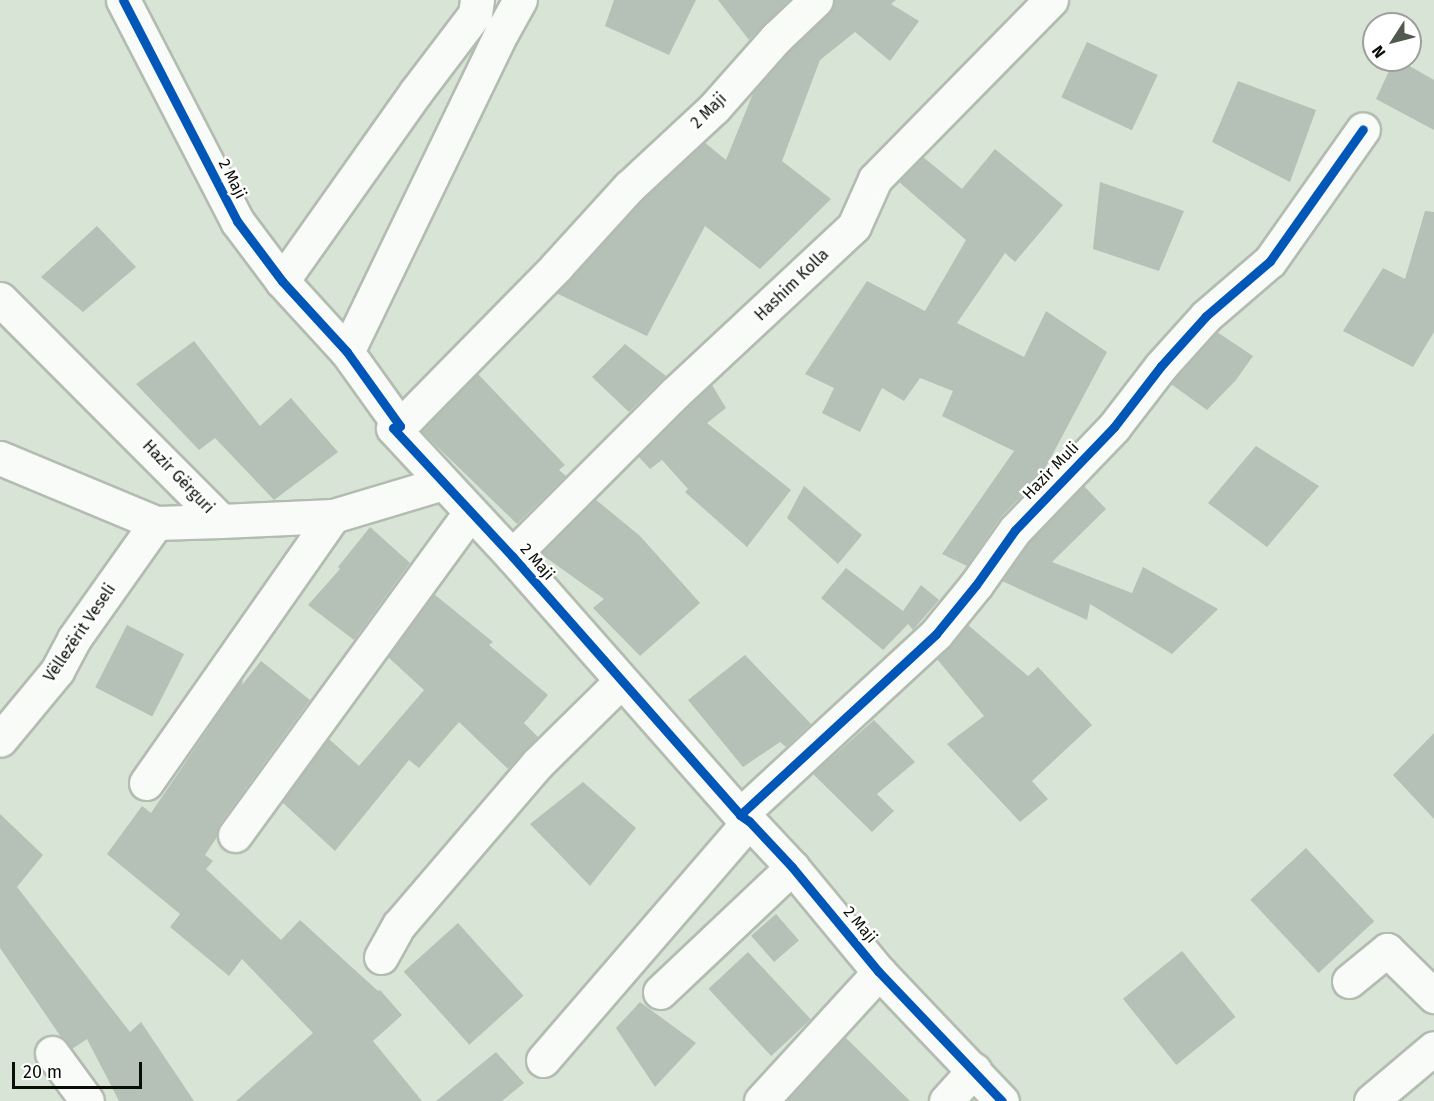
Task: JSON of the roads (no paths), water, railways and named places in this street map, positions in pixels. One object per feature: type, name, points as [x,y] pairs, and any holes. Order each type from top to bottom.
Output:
[{"type":"street","name":"2 Maji","points":[[123,0],[237,221],[282,281],[347,352],[400,426]]},
{"type":"street","points":[[282,281],[415,93],[475,14],[477,0]]},
{"type":"street","points":[[347,352],[502,32],[520,0]]},
{"type":"street","name":"2 Maji","points":[[816,0],[776,38],[714,108],[629,187],[557,266],[400,426],[393,428],[512,556],[620,681],[792,867],[879,972],[1002,1101]]},
{"type":"street","name":"Hashim Kolla","points":[[512,556],[674,394],[854,226],[875,179],[1051,0]]},
{"type":"street","name":"Hazir Muli","points":[[543,1060],[745,818],[936,634],[976,585],[1015,530],[1114,427],[1161,366],[1206,316],[1270,261],[1364,129]]},
{"type":"street","name":"Hazir Gërguri","points":[[0,298],[221,521],[333,516],[443,483]]},
{"type":"street","points":[[0,458],[156,523],[221,521]]},
{"type":"street","points":[[235,835],[470,513]]},
{"type":"street","points":[[146,783],[333,516]]},
{"type":"street","name":"Vëllezërit Veseli","points":[[0,740],[57,671],[74,639],[156,523]]},
{"type":"street","points":[[381,957],[399,925],[538,763],[620,681]]},
{"type":"street","points":[[660,992],[792,867]]},
{"type":"street","points":[[1349,981],[1386,950],[1434,996]]},
{"type":"street","points":[[761,1101],[879,972]]},
{"type":"street","points":[[1371,1101],[1434,1048]]},
{"type":"street","points":[[52,1053],[87,1101]]},
{"type":"street","points":[[946,1101],[974,1070]]}]
